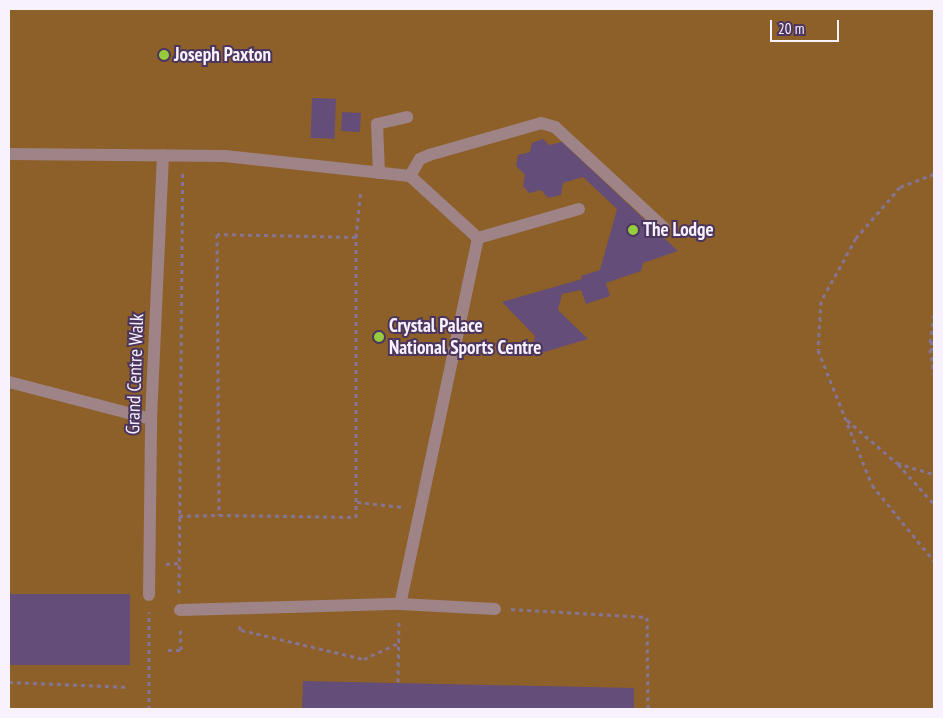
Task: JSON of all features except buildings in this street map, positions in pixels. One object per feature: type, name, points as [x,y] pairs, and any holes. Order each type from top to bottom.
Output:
[{"type":"lane","points":[[379,173],[377,124],[407,118]]},
{"type":"lane","points":[[410,176],[420,159],[428,154],[541,123],[555,127],[664,228]]},
{"type":"lane","points":[[9,154],[225,156],[410,176],[478,238]]},
{"type":"lane","name":"Grand Centre Walk","points":[[149,595],[151,419],[163,154]]},
{"type":"lane","points":[[478,238],[579,210]]},
{"type":"lane","points":[[400,604],[478,238]]},
{"type":"lane","points":[[9,382],[151,419]]},
{"type":"lane","points":[[180,610],[400,604],[495,609]]},
{"type":"path","points":[[179,563],[184,155]]},
{"type":"path","points":[[179,516],[356,517],[356,237],[362,171]]},
{"type":"path","points":[[934,174],[900,187],[856,238],[821,301],[818,350],[872,485],[934,561]]},
{"type":"path","points":[[219,515],[217,234],[356,237]]},
{"type":"path","points":[[934,315],[930,343],[934,343]]},
{"type":"path","points":[[934,349],[930,350],[934,374]]},
{"type":"path","points":[[847,420],[897,463],[934,504]]},
{"type":"path","points":[[897,463],[934,474]]},
{"type":"path","points":[[357,502],[421,509]]},
{"type":"path","points":[[149,595],[149,709]]},
{"type":"path","points":[[398,682],[400,604]]},
{"type":"path","points":[[229,608],[241,630],[364,659],[399,643]]},
{"type":"path","points":[[495,609],[647,617],[648,709]]},
{"type":"path","points":[[9,682],[129,687]]},
{"type":"shaded area","name":"Crystal Palace National Sports Centre","points":[[9,9],[934,9],[934,709],[9,709]]},
{"type":"place","name":"Joseph Paxton","points":[[164,55]]},
{"type":"place","name":"The Lodge","points":[[633,230]]},
{"type":"place","name":"Crystal Palace National Sports Centre","points":[[379,337]]}]
